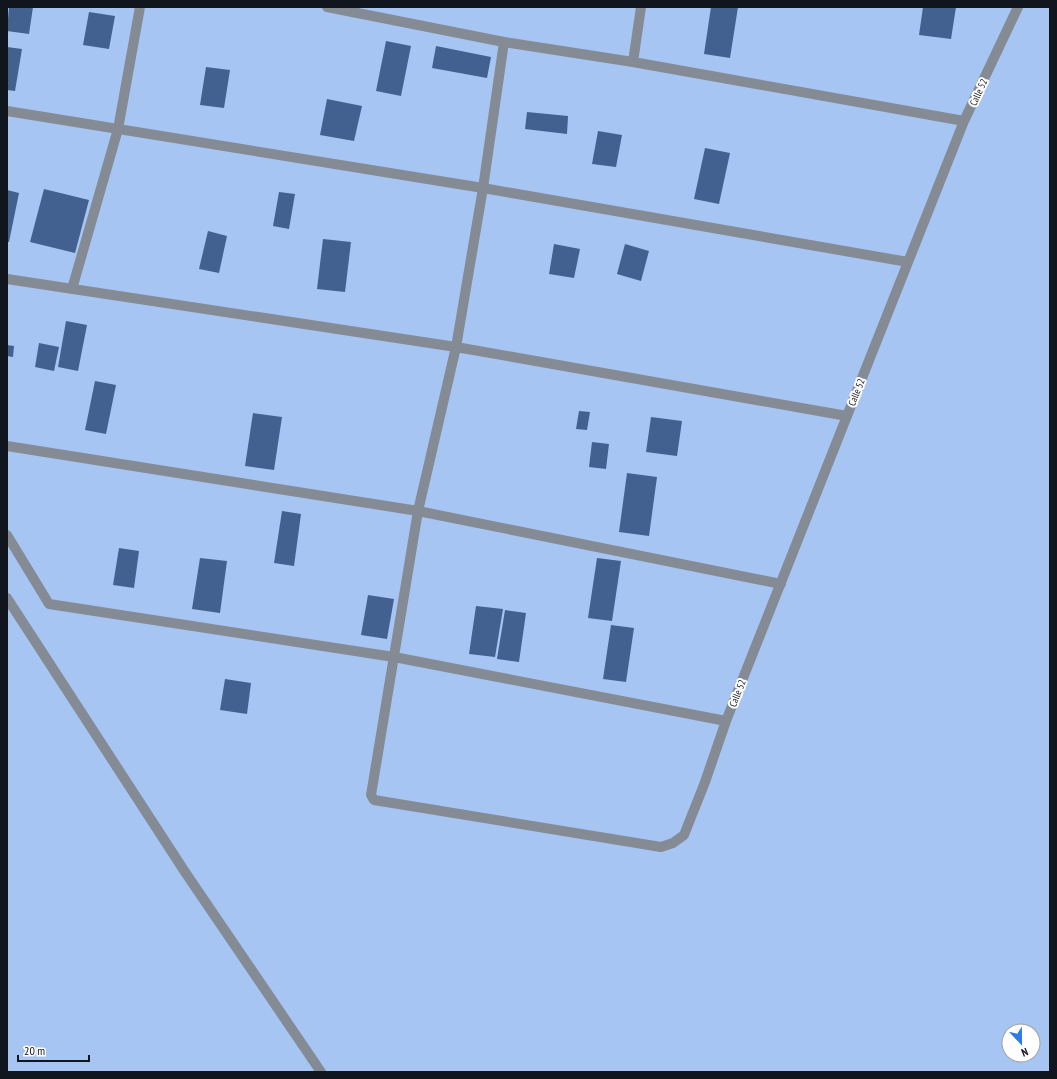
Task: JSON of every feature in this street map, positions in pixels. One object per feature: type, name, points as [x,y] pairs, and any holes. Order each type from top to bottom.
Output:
[{"type":"street","points":[[72,289],[118,129],[140,7]]},
{"type":"street","points":[[328,7],[504,42],[633,62],[964,121]]},
{"type":"street","points":[[633,62],[641,7]]},
{"type":"street","name":"Calle 52","points":[[504,42],[483,188],[456,347],[418,511],[370,795],[374,800],[661,848],[673,843],[684,835],[705,782],[726,721],[964,121],[1018,7]]},
{"type":"street","points":[[7,111],[483,188],[908,262]]},
{"type":"street","points":[[7,279],[456,347],[847,416]]},
{"type":"street","points":[[7,446],[418,511],[780,584]]},
{"type":"street","points":[[7,535],[49,604],[394,657],[726,721]]},
{"type":"street","points":[[7,598],[185,872],[320,1072]]},
{"type":"shaded area","points":[[7,7],[1050,7],[1050,1072],[7,1072]]},
{"type":"building","points":[[9,7],[33,7],[29,34],[7,31]]},
{"type":"building","points":[[711,7],[738,7],[730,58],[704,54]]},
{"type":"building","points":[[923,7],[956,7],[951,39],[919,35]]},
{"type":"building","points":[[89,12],[115,16],[109,49],[83,45]]},
{"type":"building","points":[[386,41],[411,46],[401,96],[376,91]]},
{"type":"building","points":[[436,46],[491,57],[487,78],[432,68]]},
{"type":"building","points":[[7,47],[22,49],[15,91],[7,90]]},
{"type":"building","points":[[206,67],[230,70],[224,108],[200,105]]},
{"type":"building","points":[[327,99],[362,106],[354,141],[320,135]]},
{"type":"building","points":[[527,112],[568,116],[567,134],[525,129]]},
{"type":"building","points":[[598,131],[622,135],[616,167],[592,164]]},
{"type":"building","points":[[705,148],[730,153],[719,204],[694,199]]},
{"type":"building","points":[[44,189],[89,200],[75,253],[30,242]]},
{"type":"building","points":[[7,190],[19,193],[9,242],[7,242]]},
{"type":"building","points":[[279,192],[295,194],[289,229],[273,226]]},
{"type":"building","points":[[208,231],[227,236],[219,273],[199,269]]},
{"type":"building","points":[[323,239],[351,242],[345,292],[317,289]]},
{"type":"building","points":[[554,244],[580,249],[574,278],[549,274]]},
{"type":"building","points":[[625,244],[649,251],[641,281],[617,274]]},
{"type":"building","points":[[66,321],[87,325],[78,371],[58,367]]},
{"type":"building","points":[[39,343],[59,347],[54,371],[35,367]]},
{"type":"building","points":[[7,345],[14,346],[13,357],[7,356]]},
{"type":"building","points":[[95,381],[116,385],[106,434],[85,430]]},
{"type":"building","points":[[579,411],[590,412],[587,430],[576,429]]},
{"type":"building","points":[[253,413],[282,417],[274,470],[245,466]]},
{"type":"building","points":[[651,417],[682,421],[677,456],[646,452]]},
{"type":"building","points":[[592,442],[609,444],[606,469],[589,467]]},
{"type":"building","points":[[627,473],[657,477],[649,536],[619,532]]},
{"type":"building","points":[[282,511],[301,514],[294,566],[274,563]]},
{"type":"building","points":[[119,548],[139,551],[134,588],[113,585]]},
{"type":"building","points":[[200,558],[227,561],[220,613],[192,609]]},
{"type":"building","points":[[597,558],[621,561],[612,621],[588,618]]},
{"type":"building","points":[[368,595],[394,599],[387,639],[361,635]]},
{"type":"building","points":[[476,606],[503,609],[495,657],[469,654]]},
{"type":"building","points":[[505,610],[526,613],[519,662],[497,659]]},
{"type":"building","points":[[611,625],[634,628],[626,682],[603,679]]},
{"type":"building","points":[[225,679],[251,683],[247,714],[220,710]]}]
